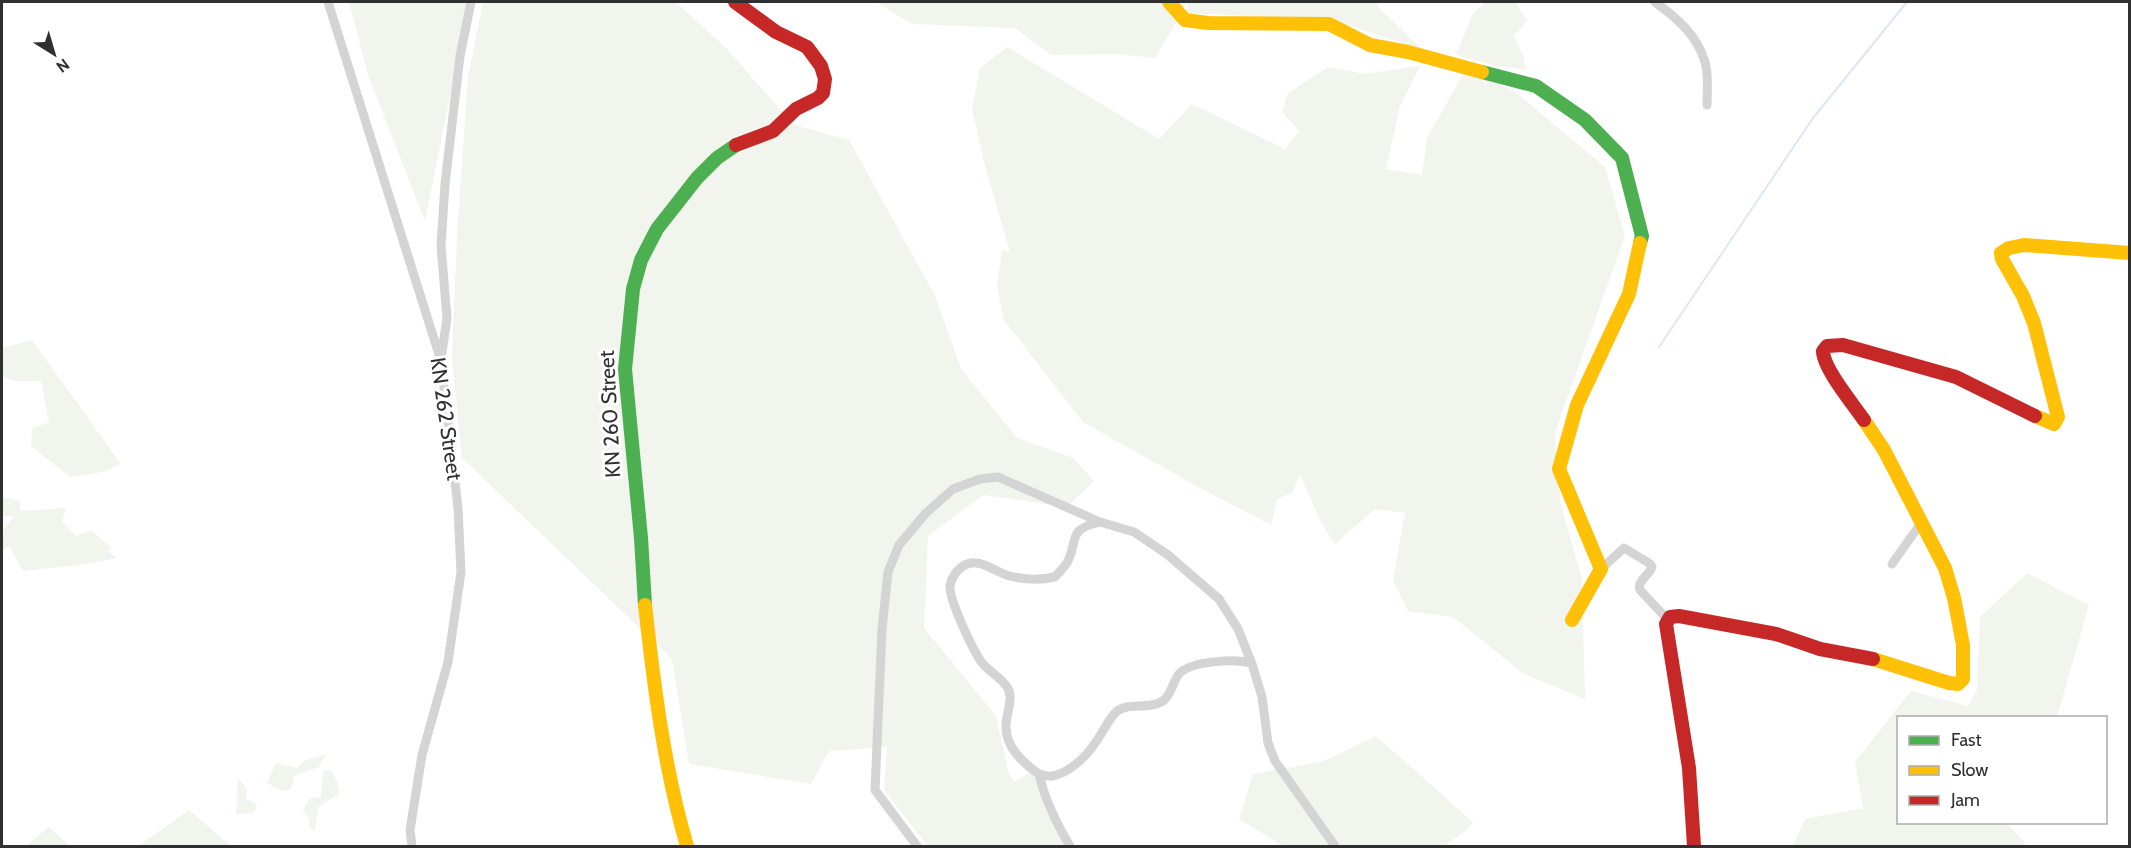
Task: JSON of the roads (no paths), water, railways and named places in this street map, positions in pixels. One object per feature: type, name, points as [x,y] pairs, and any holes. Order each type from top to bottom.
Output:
[{"type":"street","name":"KN 262 Street","points":[[328,2],[441,361],[458,508],[460,572],[448,662],[422,756],[410,830],[412,846]]},
{"type":"street","points":[[441,361],[447,318],[441,246],[445,184],[460,57],[471,2]]},
{"type":"street","name":"KN 260 Street","points":[[687,846],[656,698],[644,599],[641,538],[625,369],[633,289],[641,260],[657,229],[697,178],[717,158],[737,144],[773,132],[796,109],[818,98],[823,93],[825,79],[821,66],[807,47],[776,32],[735,2]]},
{"type":"street","points":[[1169,2],[1185,20],[1208,23],[1329,24],[1370,45],[1408,52],[1536,86],[1586,120],[1622,158],[1642,236],[1629,294],[1577,405],[1559,469],[1601,569]]},
{"type":"street","points":[[1655,2],[1674,16],[1693,36],[1706,64],[1707,105]]},
{"type":"street","points":[[1694,846],[1689,768],[1666,624],[1670,616],[1776,634],[1820,650],[1878,660],[1949,683],[1958,684],[1963,679],[1963,645],[1954,598],[1945,568],[1884,450],[1827,366],[1821,356],[1822,351],[1826,346],[1843,345],[1956,377],[2054,424],[2058,417],[2034,323],[2024,296],[2002,259],[2001,253],[2012,246],[2024,245],[2130,253]]},
{"type":"street","points":[[917,846],[875,790],[882,629],[888,572],[899,545],[926,513],[954,489],[980,479],[998,477],[1100,522],[1134,532],[1168,555],[1220,599],[1238,629],[1252,664],[1262,697],[1268,743],[1275,761],[1335,846]]},
{"type":"street","points":[[1100,522],[1082,526],[1074,538],[1068,562],[1055,577],[1018,578],[976,562],[965,565],[955,573],[950,587],[968,639],[983,664],[1007,687],[1010,697],[1005,728],[1011,746],[1023,763],[1039,774],[1051,777],[1066,772],[1094,746],[1117,711],[1131,706],[1146,708],[1165,699],[1180,672],[1194,666],[1229,660],[1242,660],[1252,664]]},
{"type":"street","points":[[1892,564],[1922,523]]},
{"type":"street","points":[[1572,620],[1601,569],[1624,548],[1650,563],[1652,567],[1650,573],[1641,582],[1640,590],[1667,619]]},
{"type":"street","points":[[1039,774],[1052,814],[1070,846]]},
{"type":"waterway","points":[[1659,347],[1813,118],[1907,2]]}]
